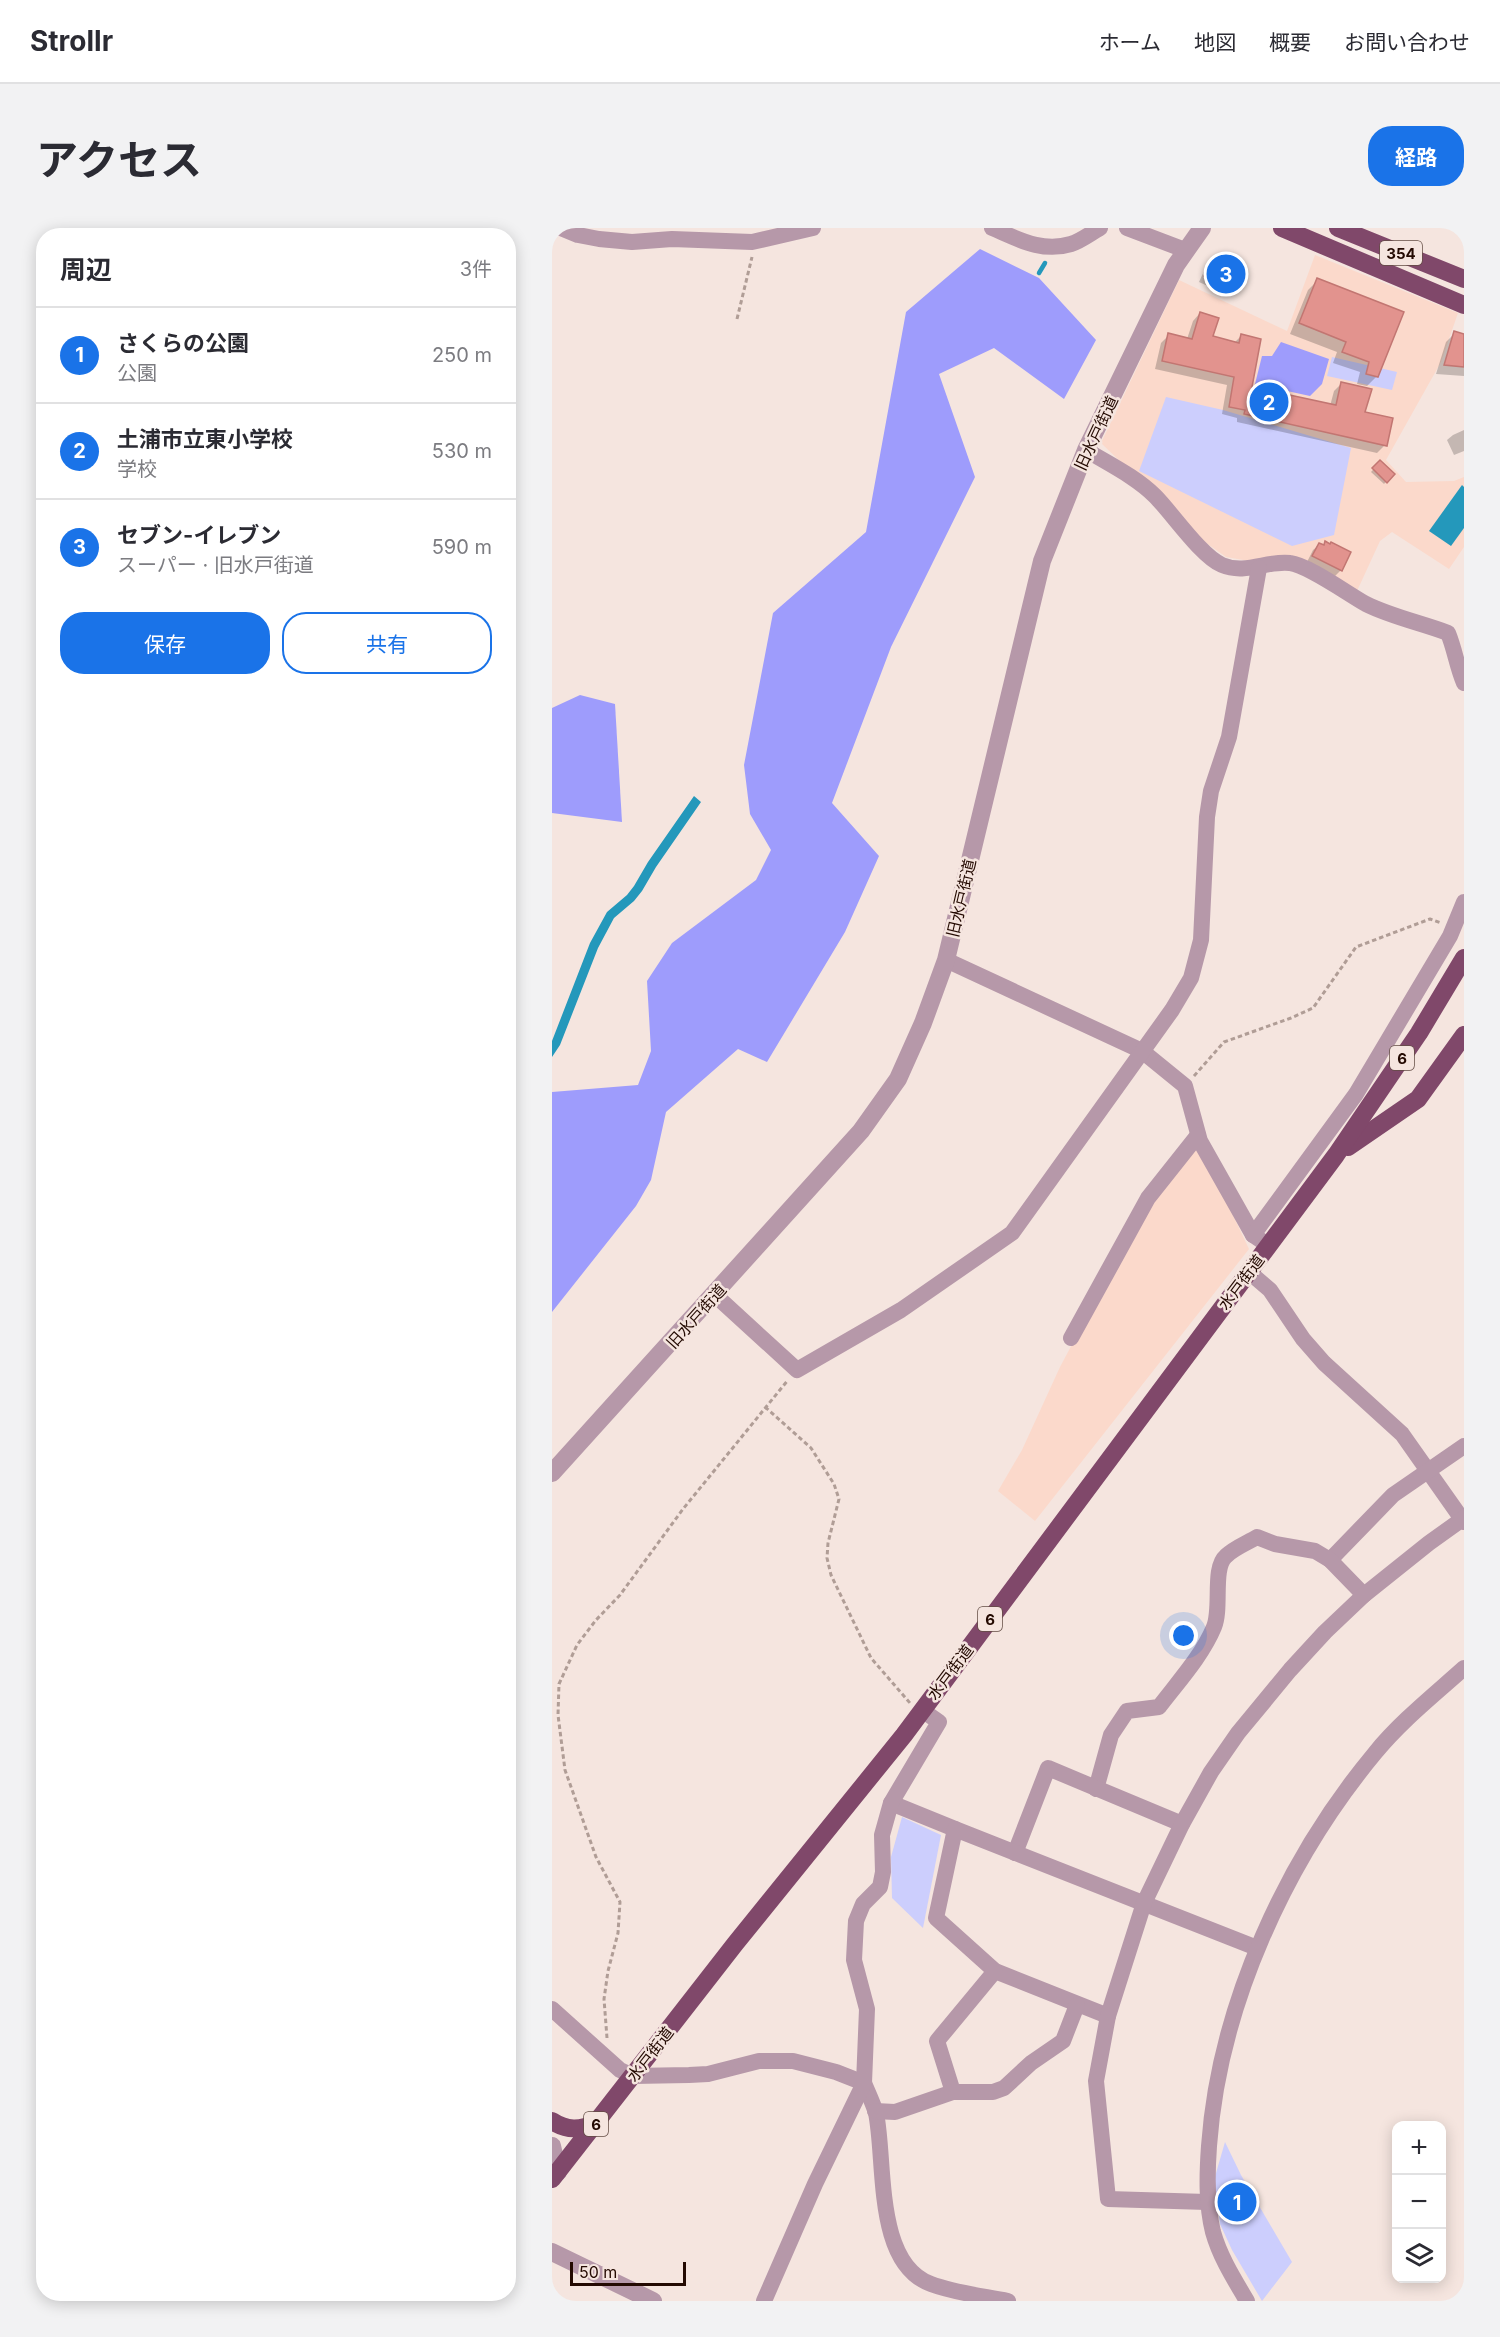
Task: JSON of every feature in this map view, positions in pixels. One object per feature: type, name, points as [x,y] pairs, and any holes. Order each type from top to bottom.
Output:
[{"type":"highway","name":"354","points":[[1282,228],[1464,305]]},
{"type":"highway","name":"354","points":[[1338,228],[1464,279]]},
{"type":"highway","name":"6","points":[[1336,1155],[1412,1043],[1464,958]]},
{"type":"highway","points":[[1336,1155],[1418,1099],[1464,1035]]},
{"type":"highway","name":"水戸街道","points":[[555,2176],[922,1710],[1336,1155]]},
{"type":"highway","points":[[552,2121],[563,2128],[574,2129],[597,2123]]},
{"type":"street","points":[[561,228],[578,235],[617,242],[672,239],[752,242],[813,228]]},
{"type":"street","points":[[992,228],[1033,245],[1051,247],[1072,244],[1100,228]]},
{"type":"street","points":[[1127,228],[1185,250]]},
{"type":"street","name":"旧水戸街道","points":[[552,1473],[861,1131],[898,1079],[923,1023],[946,960],[1042,561],[1086,450],[1185,250],[1202,228]]},
{"type":"street","points":[[1086,450],[1117,468],[1153,494],[1202,549],[1221,565],[1259,568],[1290,563],[1324,579],[1367,604],[1448,633],[1464,683]]},
{"type":"street","points":[[715,1294],[797,1370],[902,1310],[1011,1233],[1172,1010],[1191,978],[1201,940],[1207,817],[1211,791],[1229,737],[1259,568]]},
{"type":"street","points":[[1253,1236],[1356,1094],[1453,928],[1464,902]]},
{"type":"street","points":[[946,960],[1142,1051],[1185,1086],[1198,1135],[1253,1236],[1269,1246]]},
{"type":"street","points":[[1071,1338],[1148,1197],[1198,1135]]},
{"type":"street","points":[[1208,2202],[1108,2199],[1096,2081],[1108,2016],[1144,1903],[1182,1824],[1211,1772],[1263,1700],[1325,1632],[1364,1595],[1421,1549],[1463,1520],[1401,1434],[1317,1355],[1303,1340],[1270,1290],[1249,1272]]},
{"type":"street","points":[[1330,1560],[1393,1495],[1464,1446]]},
{"type":"street","points":[[1096,1789],[1111,1734],[1127,1711],[1159,1707],[1207,1643],[1219,1609],[1219,1566],[1225,1556],[1257,1537],[1275,1544],[1315,1551],[1330,1560],[1364,1595]]},
{"type":"street","points":[[1247,2301],[1225,2263],[1213,2232],[1208,2202],[1211,2111],[1232,2026],[1257,1948],[1296,1867],[1344,1792],[1376,1751],[1464,1668]]},
{"type":"street","points":[[764,2301],[815,2184],[864,2083],[867,2009],[854,1960],[856,1921],[863,1904],[880,1887],[883,1872],[882,1835],[891,1803],[939,1722],[922,1710]]},
{"type":"street","points":[[1016,1853],[1048,1768],[1182,1824]]},
{"type":"street","points":[[891,1803],[1257,1948]]},
{"type":"street","points":[[955,1829],[936,1918],[995,1971],[1108,2016]]},
{"type":"street","points":[[952,2092],[937,2041],[995,1971]]},
{"type":"street","points":[[875,2111],[895,2112],[952,2092],[993,2092],[1004,2088],[1031,2063],[1063,2041],[1077,2005]]},
{"type":"street","points":[[552,2009],[614,2064],[633,2076],[708,2074],[759,2061],[794,2061],[836,2072],[864,2083],[875,2111],[886,2217],[903,2261],[930,2284],[1008,2301]]},
{"type":"street","points":[[552,2146],[555,2176]]},
{"type":"street","points":[[552,2252],[653,2301]]},
{"type":"path","points":[[736,319],[751,261],[752,242]]},
{"type":"path","points":[[1185,1086],[1224,1042],[1313,1008],[1356,947],[1430,919],[1453,928]]},
{"type":"path","points":[[614,2064],[607,2043],[604,1999],[608,1971],[618,1934],[620,1902],[596,1857],[565,1770],[558,1715],[559,1684],[577,1645],[596,1620],[620,1595],[683,1509],[797,1370]]},
{"type":"path","points":[[765,1407],[811,1448],[834,1484],[839,1499],[828,1542],[827,1558],[831,1575],[871,1658],[910,1704],[922,1710]]},
{"type":"shaded area","points":[[980,249],[1039,278],[1096,340],[1064,399],[994,348],[939,374],[975,477],[891,647],[832,803],[879,856],[845,932],[767,1062],[738,1049],[666,1112],[651,1180],[636,1206],[552,1312],[552,1092],[638,1085],[651,1051],[647,981],[672,943],[756,880],[771,850],[750,814],[744,765],[773,613],[866,532],[906,312]]},
{"type":"shaded area","points":[[1315,255],[1458,313],[1441,362],[1386,460],[1406,482],[1454,481],[1464,477],[1464,547],[1449,569],[1392,532],[1380,541],[1357,591],[1306,562],[1255,562],[1226,557],[1202,540],[1101,443],[1179,280],[1287,331]]},
{"type":"shaded area","points":[[1281,342],[1329,359],[1322,384],[1310,396],[1255,384],[1262,356],[1272,356]]},
{"type":"shaded area","points":[[1332,357],[1397,372],[1392,390],[1327,376]]},
{"type":"shaded area","points":[[1166,397],[1223,410],[1351,448],[1334,535],[1292,546],[1139,471]]},
{"type":"shaded area","points":[[1462,485],[1464,487],[1464,528],[1451,546],[1429,531]]},
{"type":"shaded area","points":[[580,695],[615,704],[622,822],[552,813],[552,708]]},
{"type":"shaded area","points":[[694,796],[701,802],[642,891],[614,918],[598,948],[560,1045],[552,1057],[552,1041],[590,943],[607,912],[634,886]]},
{"type":"shaded area","points":[[1199,1143],[1249,1249],[1035,1521],[998,1491],[1022,1450],[1060,1367],[1151,1196]]},
{"type":"shaded area","points":[[902,1817],[941,1835],[923,1928],[892,1898],[891,1857]]},
{"type":"shaded area","points":[[1225,2142],[1241,2175],[1292,2262],[1262,2301],[1232,2250],[1220,2224],[1214,2180]]},
{"type":"building","points":[[1211,259],[1222,264],[1223,261],[1246,272],[1237,291],[1204,276]]},
{"type":"building","points":[[1317,278],[1404,312],[1378,377],[1366,374],[1369,362],[1342,352],[1346,342],[1299,323]]},
{"type":"building","points":[[1200,312],[1219,318],[1213,336],[1239,343],[1241,334],[1261,339],[1252,387],[1336,405],[1341,382],[1372,389],[1365,412],[1393,418],[1387,446],[1244,414],[1245,410],[1229,407],[1234,377],[1162,361],[1168,333],[1192,339]]},
{"type":"building","points":[[1454,331],[1464,334],[1464,367],[1444,365]]},
{"type":"building","points":[[1380,460],[1395,474],[1387,483],[1372,468]]},
{"type":"building","points":[[1325,541],[1351,552],[1342,571],[1312,556],[1319,543],[1324,545]]},
{"type":"waterway","points":[[1039,273],[1045,263]]},
{"type":"place","name":"セブン-イレブン","points":[[1226,274]]},
{"type":"place","name":"土浦市立東小学校","points":[[1269,402]]},
{"type":"place","name":"さくらの公園","points":[[1237,2202]]}]
